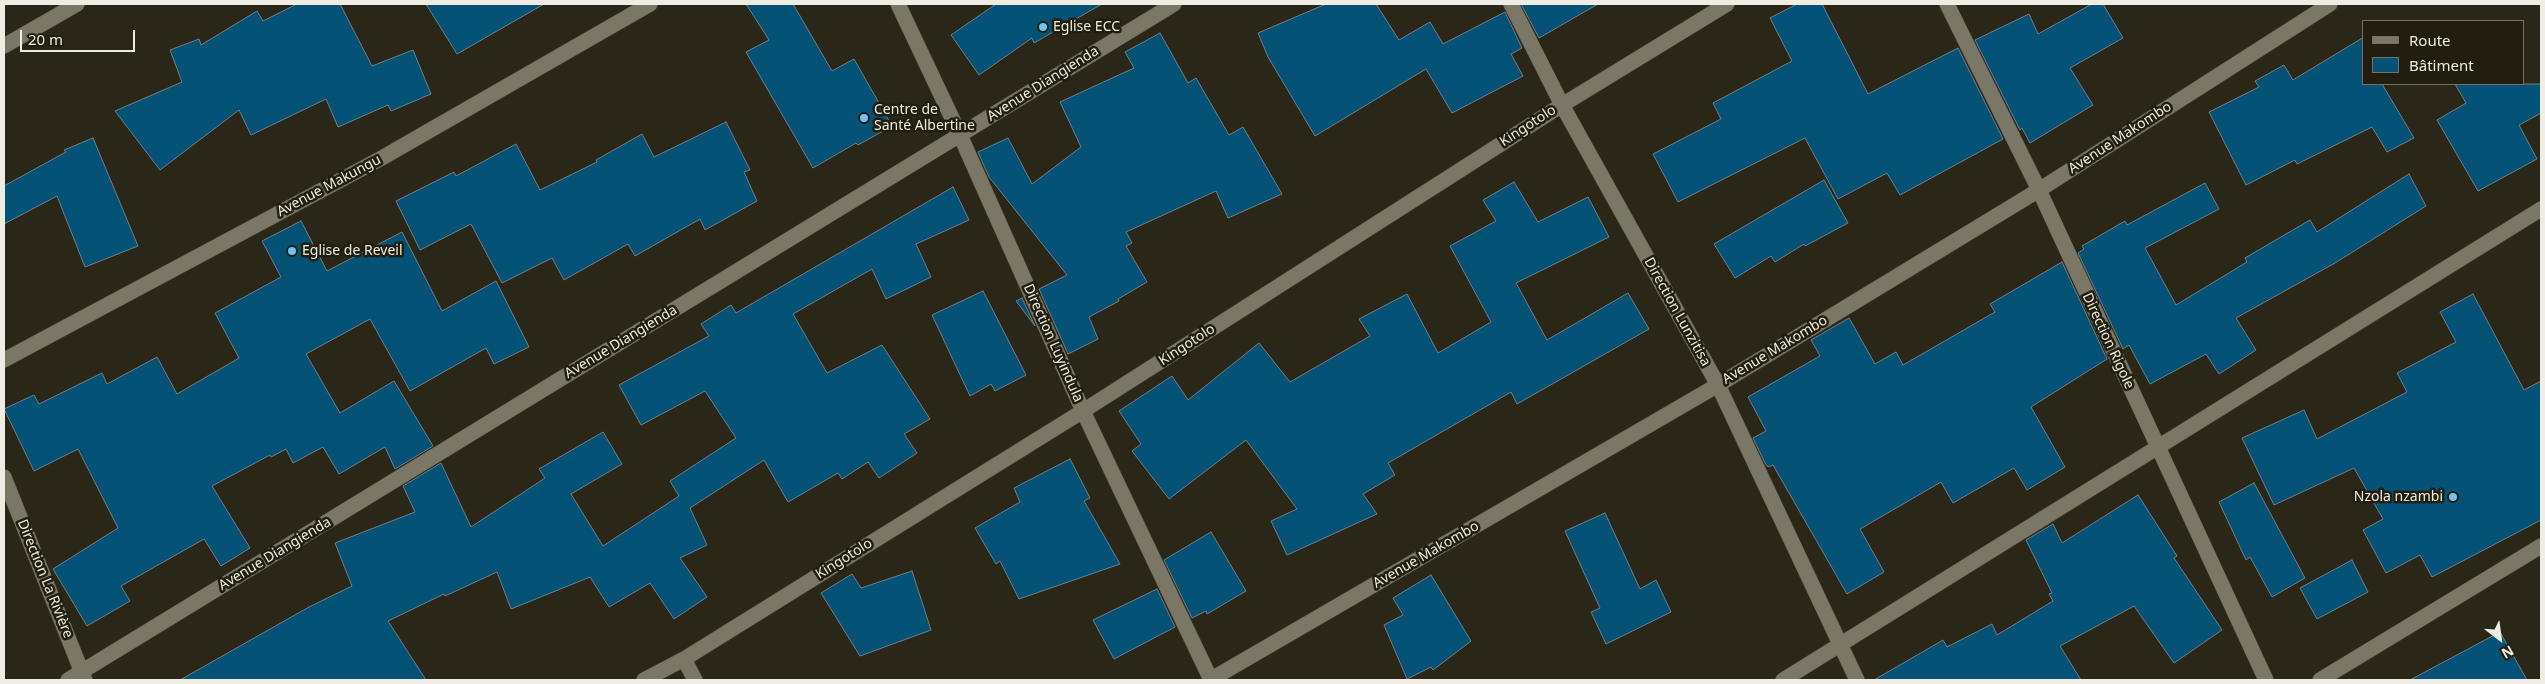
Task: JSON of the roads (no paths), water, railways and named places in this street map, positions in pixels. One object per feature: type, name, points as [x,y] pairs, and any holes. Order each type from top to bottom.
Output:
[{"type":"street","points":[[4,46],[77,4]]},
{"type":"street","name":"Avenue Makungu","points":[[4,360],[380,159],[650,4]]},
{"type":"street","name":"Direction Luyindula","points":[[898,4],[960,135],[1083,411],[1211,680]]},
{"type":"street","name":"Avenue Diangienda","points":[[68,680],[84,676],[1174,4]]},
{"type":"street","name":"Direction Lunzitisa","points":[[1511,4],[1562,105],[1718,385],[1857,680]]},
{"type":"street","name":"Kingotolo","points":[[644,680],[684,659],[1083,411],[1562,105],[1727,4]]},
{"type":"street","name":"Direction Rigole","points":[[1947,4],[2039,190],[2157,450],[2266,680]]},
{"type":"street","name":"Avenue Makombo","points":[[1211,680],[1718,385],[2039,190],[2330,4]]},
{"type":"street","points":[[1783,680],[1841,646],[2541,210]]},
{"type":"street","name":"Direction La Rivière","points":[[4,477],[84,676]]},
{"type":"street","points":[[2320,680],[2541,546]]},
{"type":"street","points":[[684,659],[695,680]]},
{"type":"place","name":"Eglise ECC","points":[[1043,27]]},
{"type":"place","name":"Centre de Santé Albertine","points":[[864,118]]},
{"type":"place","name":"Eglise de Reveil","points":[[292,251]]},
{"type":"place","name":"Nzola nzambi","points":[[2453,497]]}]
